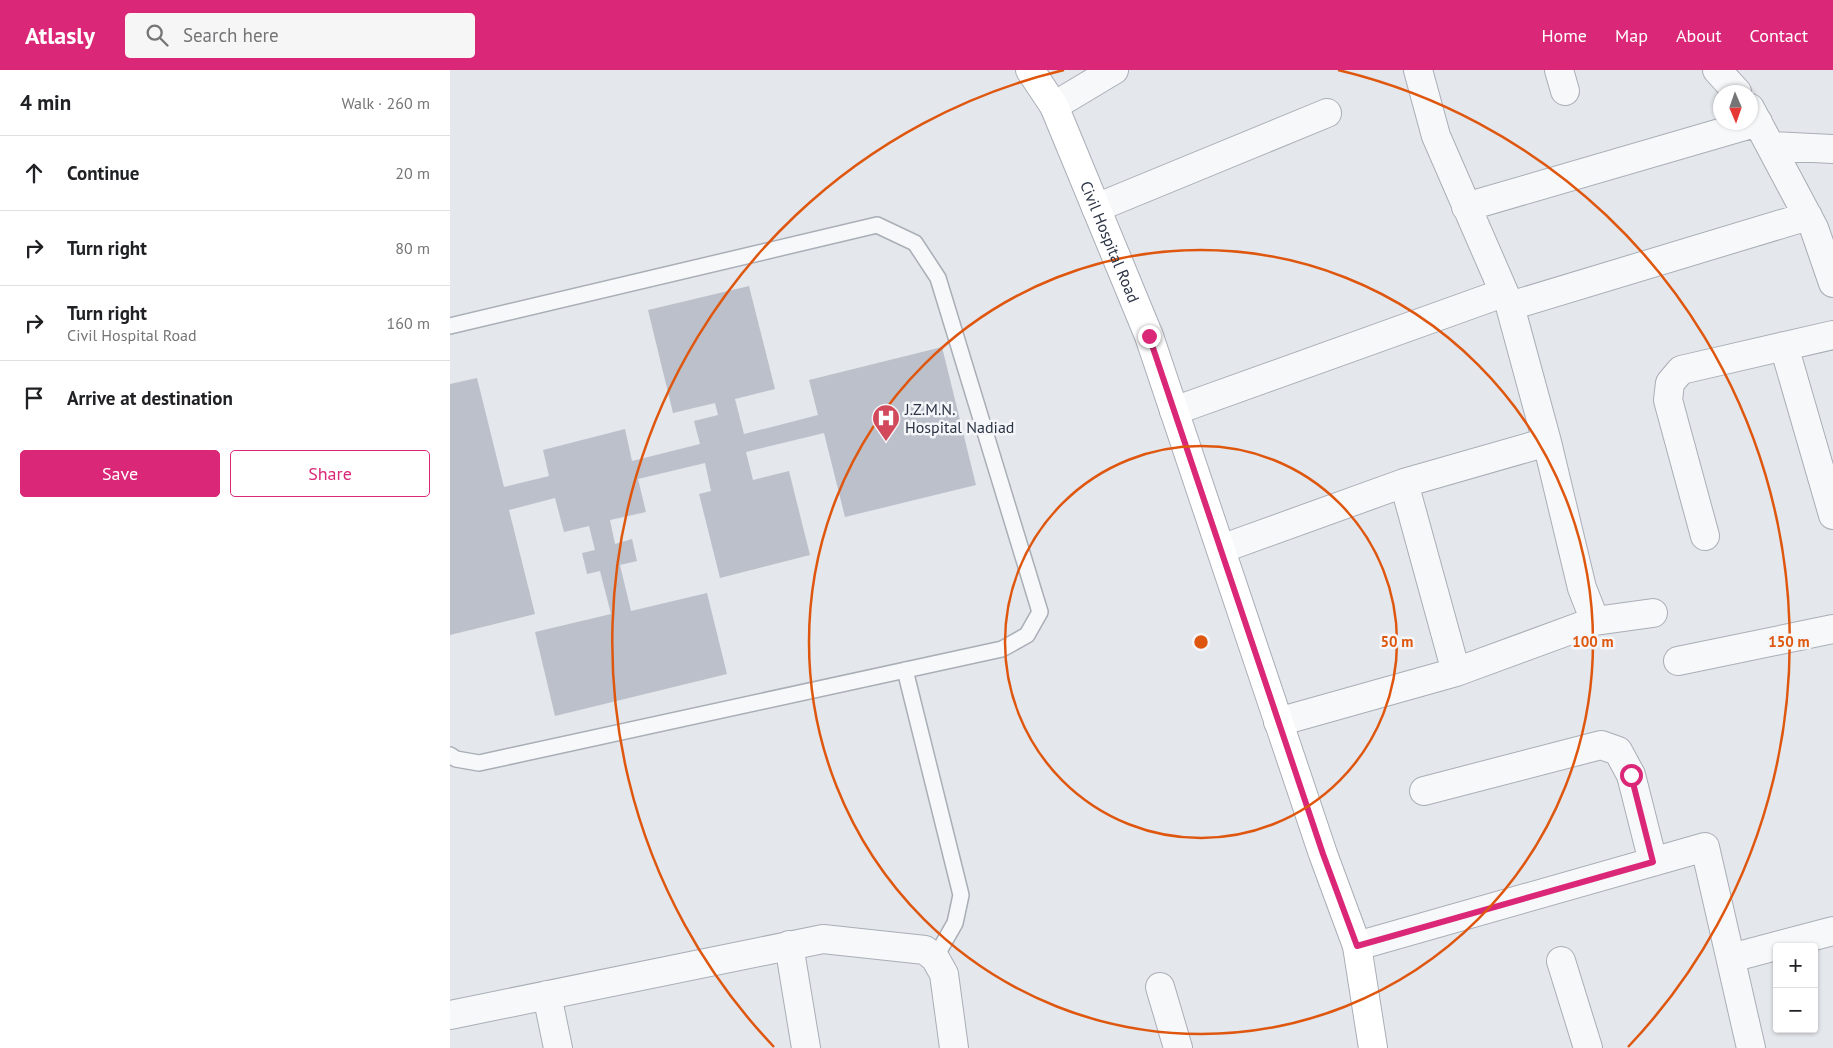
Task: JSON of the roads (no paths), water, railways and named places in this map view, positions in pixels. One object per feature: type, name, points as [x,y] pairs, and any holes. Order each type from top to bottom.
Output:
[{"type":"street","name":"Civil Hospital Road","points":[[1030,70],[1054,106],[1149,336],[1323,854],[1357,946],[1374,1048]]},
{"type":"street","points":[[1054,106],[1114,70]]},
{"type":"street","points":[[1418,70],[1436,136],[1506,300],[1547,442],[1582,588],[1595,621]]},
{"type":"street","points":[[1717,70],[1731,85]]},
{"type":"street","points":[[1096,208],[1328,112]]},
{"type":"street","points":[[1758,122],[1814,228],[1833,283]]},
{"type":"street","points":[[1466,207],[1713,128]]},
{"type":"street","points":[[1771,146],[1833,149]]},
{"type":"street","points":[[1174,411],[1506,300],[1808,216]]},
{"type":"street","points":[[1705,536],[1668,400],[1670,382],[1681,370],[1833,335]]},
{"type":"street","points":[[1784,346],[1833,515]]},
{"type":"street","points":[[1220,549],[1404,484],[1547,442]]},
{"type":"street","points":[[1404,484],[1456,672]]},
{"type":"street","points":[[1278,722],[1456,672],[1595,621],[1652,613]]},
{"type":"street","points":[[1678,661],[1833,629]]},
{"type":"street","points":[[1424,791],[1601,746],[1618,750],[1631,775],[1653,862]]},
{"type":"street","points":[[1357,946],[1705,847],[1751,1048]]},
{"type":"street","points":[[1731,958],[1833,932]]},
{"type":"street","points":[[450,1015],[822,939],[925,950],[935,958],[944,974],[954,1048]]},
{"type":"street","points":[[789,946],[806,1048]]},
{"type":"street","points":[[1562,962],[1588,1048]]},
{"type":"street","points":[[1160,987],[1178,1048]]},
{"type":"street","points":[[547,995],[558,1048]]},
{"type":"lane","points":[[450,326],[877,225],[915,243],[938,278],[1040,612],[1027,635],[1002,649],[479,763],[456,759],[450,755]]},
{"type":"lane","points":[[905,670],[961,895],[955,923],[935,958]]},
{"type":"place","name":"J.Z.M.N. Hospital Nadiad","points":[[886,442]]}]
